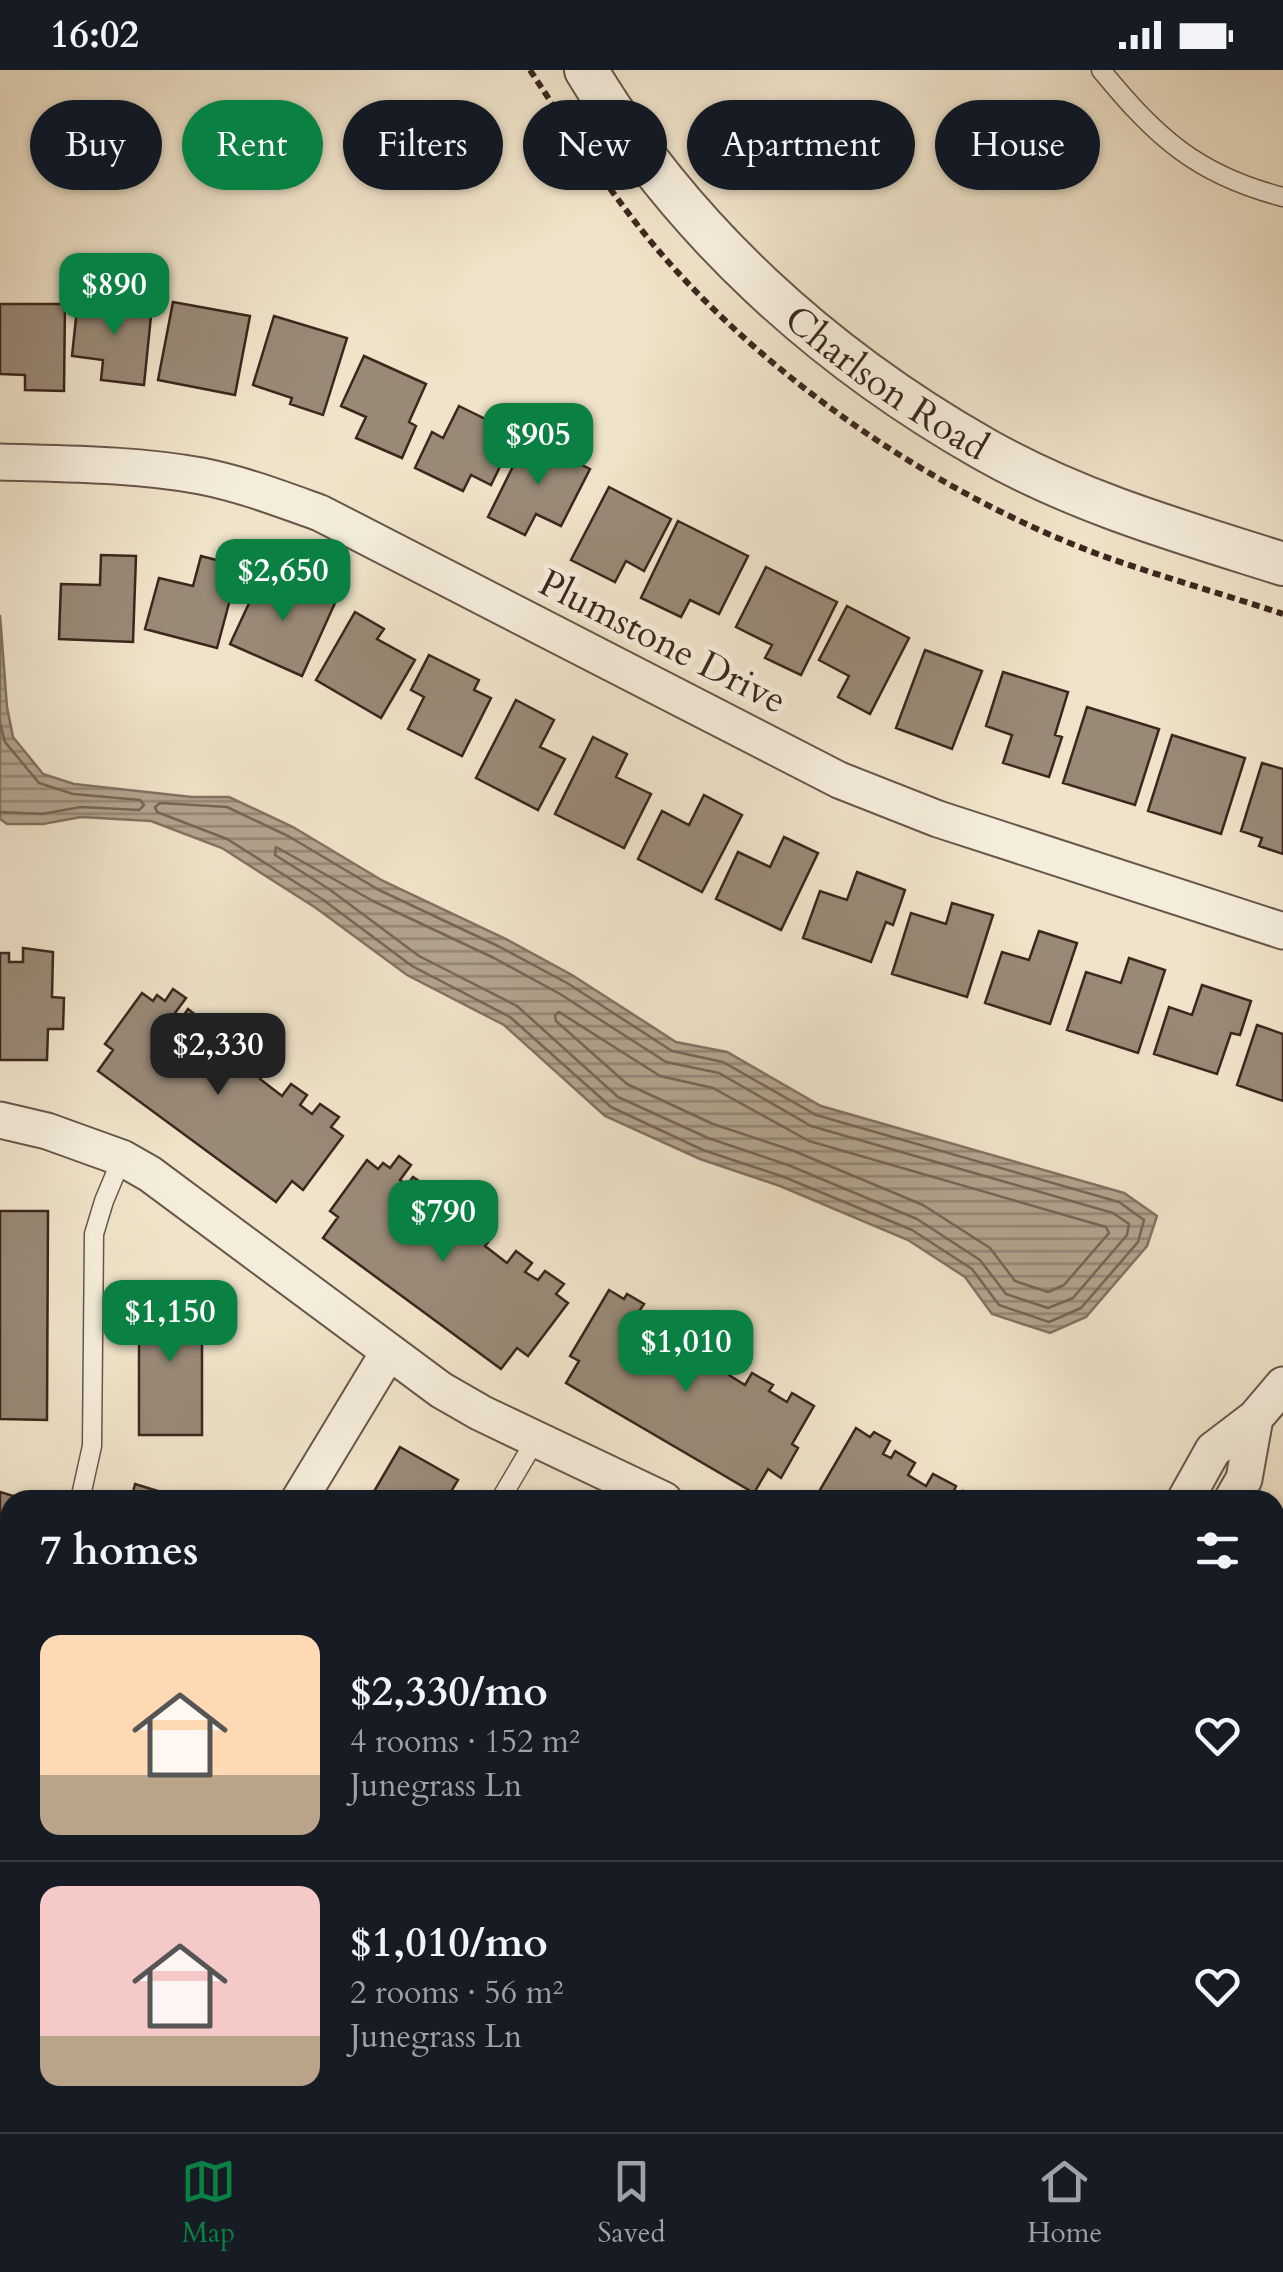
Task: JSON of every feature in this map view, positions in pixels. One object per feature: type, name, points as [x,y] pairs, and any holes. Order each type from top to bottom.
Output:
[{"type":"street","name":"Charlson Road","points":[[586,70],[622,131],[696,221],[829,348],[986,450],[1157,524],[1283,564]]},
{"type":"street","name":"Plumstone Drive","points":[[0,462],[148,468],[205,477],[305,508],[369,536],[854,787],[938,820],[1283,931]]},
{"type":"street","points":[[0,1120],[47,1131],[122,1158],[186,1198],[388,1353],[481,1413],[643,1490]]},
{"type":"street","points":[[305,1490],[388,1353]]},
{"type":"street","points":[[1192,1490],[1214,1450],[1256,1418],[1283,1385]]},
{"type":"street","points":[[1238,1490],[1244,1479],[1256,1418]]},
{"type":"lane","points":[[1100,70],[1144,123],[1201,166],[1250,188],[1283,197]]},
{"type":"lane","points":[[82,1490],[92,1446],[94,1234],[122,1158]]},
{"type":"lane","points":[[506,1490],[536,1439]]},
{"type":"water","points":[[0,615],[13,737],[43,774],[74,784],[192,797],[229,797],[293,827],[383,881],[572,975],[676,1042],[727,1052],[821,1106],[1124,1193],[1157,1216],[1147,1246],[1086,1317],[1050,1333],[992,1314],[965,1277],[908,1240],[780,1186],[700,1159],[605,1116],[504,1025],[407,975],[316,908],[222,848],[151,821],[81,817],[43,824],[7,824],[0,819]]},
{"type":"building","points":[[78,299],[152,306],[144,385],[101,380],[103,360],[72,356]]},
{"type":"building","points":[[173,302],[250,316],[235,395],[158,380]]},
{"type":"building","points":[[0,304],[65,304],[64,391],[25,390],[25,375],[0,374]]},
{"type":"building","points":[[274,316],[347,338],[323,415],[290,404],[292,398],[253,385]]},
{"type":"building","points":[[364,356],[426,384],[409,422],[416,426],[402,458],[356,438],[366,417],[341,406]]},
{"type":"building","points":[[459,406],[516,434],[491,485],[471,475],[463,491],[415,468],[432,432],[443,438]]},
{"type":"building","points":[[527,438],[590,469],[561,526],[536,514],[525,535],[488,517]]},
{"type":"building","points":[[609,487],[671,519],[644,571],[626,561],[615,582],[571,560]]},
{"type":"building","points":[[678,521],[748,556],[719,614],[690,600],[681,617],[641,598]]},
{"type":"building","points":[[101,555],[136,556],[133,642],[59,639],[61,584],[100,585]]},
{"type":"building","points":[[201,556],[239,566],[217,648],[145,629],[159,578],[193,586]]},
{"type":"building","points":[[766,567],[837,602],[801,675],[765,658],[772,645],[736,627]]},
{"type":"building","points":[[264,571],[335,603],[302,676],[230,644]]},
{"type":"building","points":[[847,606],[909,638],[870,714],[838,697],[849,676],[819,660]]},
{"type":"building","points":[[355,612],[384,629],[377,639],[415,660],[381,718],[316,680]]},
{"type":"building","points":[[925,650],[982,671],[952,749],[896,728]]},
{"type":"building","points":[[429,655],[479,680],[474,690],[491,698],[462,756],[408,729],[424,697],[411,690]]},
{"type":"building","points":[[1003,672],[1068,692],[1055,735],[1062,737],[1049,777],[1003,763],[1012,735],[986,726]]},
{"type":"building","points":[[516,700],[554,720],[540,747],[565,759],[538,810],[476,778]]},
{"type":"building","points":[[1087,707],[1159,729],[1135,805],[1063,783]]},
{"type":"building","points":[[1172,735],[1245,758],[1221,834],[1148,811]]},
{"type":"building","points":[[593,737],[627,754],[616,777],[651,794],[624,848],[555,814]]},
{"type":"building","points":[[1262,763],[1283,769],[1283,854],[1259,846],[1262,838],[1241,831]]},
{"type":"building","points":[[704,795],[742,815],[702,892],[638,859],[662,811],[689,825]]},
{"type":"building","points":[[784,837],[818,853],[781,930],[716,899],[738,852],[770,867]]},
{"type":"building","points":[[857,872],[905,890],[893,925],[886,922],[871,962],[803,938],[820,891],[847,900]]},
{"type":"building","points":[[952,903],[993,915],[967,997],[892,974],[911,913],[946,924]]},
{"type":"building","points":[[1039,931],[1077,943],[1050,1024],[985,1003],[1002,952],[1029,960]]},
{"type":"building","points":[[23,948],[53,952],[52,997],[64,998],[63,1029],[48,1029],[47,1060],[0,1060],[0,953],[9,953],[9,962],[23,962]]},
{"type":"building","points":[[1129,958],[1165,970],[1138,1053],[1067,1030],[1086,972],[1121,983]]},
{"type":"building","points":[[1202,985],[1251,1001],[1240,1035],[1231,1033],[1217,1074],[1154,1054],[1169,1007],[1192,1015]]},
{"type":"building","points":[[173,989],[186,998],[175,1013],[182,1018],[188,1009],[206,1023],[197,1036],[222,1055],[230,1044],[243,1054],[235,1063],[244,1070],[252,1058],[267,1069],[260,1079],[282,1096],[291,1084],[307,1095],[300,1105],[312,1114],[320,1104],[339,1117],[331,1127],[343,1136],[303,1190],[292,1181],[276,1202],[98,1071],[113,1050],[105,1044],[142,993],[153,1001],[157,995],[165,1001]]},
{"type":"building","points":[[1257,1025],[1283,1034],[1283,1101],[1237,1085]]},
{"type":"building","points":[[399,1156],[411,1165],[400,1180],[407,1185],[413,1177],[432,1190],[422,1203],[448,1222],[455,1211],[468,1220],[460,1230],[469,1236],[477,1225],[493,1236],[485,1246],[507,1263],[516,1251],[532,1263],[525,1272],[538,1280],[545,1271],[564,1284],[556,1294],[568,1303],[528,1356],[517,1348],[501,1369],[323,1238],[338,1217],[330,1211],[367,1160],[378,1169],[383,1163],[390,1168]]},
{"type":"building","points":[[0,1211],[48,1211],[47,1420],[0,1419]]},
{"type":"building","points":[[609,1290],[644,1304],[636,1316],[644,1320],[648,1313],[669,1325],[661,1337],[679,1348],[686,1336],[709,1349],[702,1361],[709,1365],[716,1353],[735,1364],[729,1375],[745,1385],[752,1373],[773,1385],[769,1391],[787,1402],[792,1393],[814,1406],[792,1444],[798,1448],[781,1478],[768,1469],[756,1490],[749,1490],[566,1383],[579,1361],[570,1356]]},
{"type":"building","points":[[139,1295],[202,1295],[202,1435],[139,1435]]},
{"type":"building","points":[[856,1428],[870,1437],[874,1432],[890,1441],[883,1454],[891,1458],[895,1451],[915,1463],[908,1475],[926,1486],[933,1474],[956,1486],[954,1490],[820,1490]]},
{"type":"building","points":[[400,1447],[458,1480],[452,1490],[375,1490]]},
{"type":"building","points":[[135,1484],[154,1490],[134,1490]]}]
